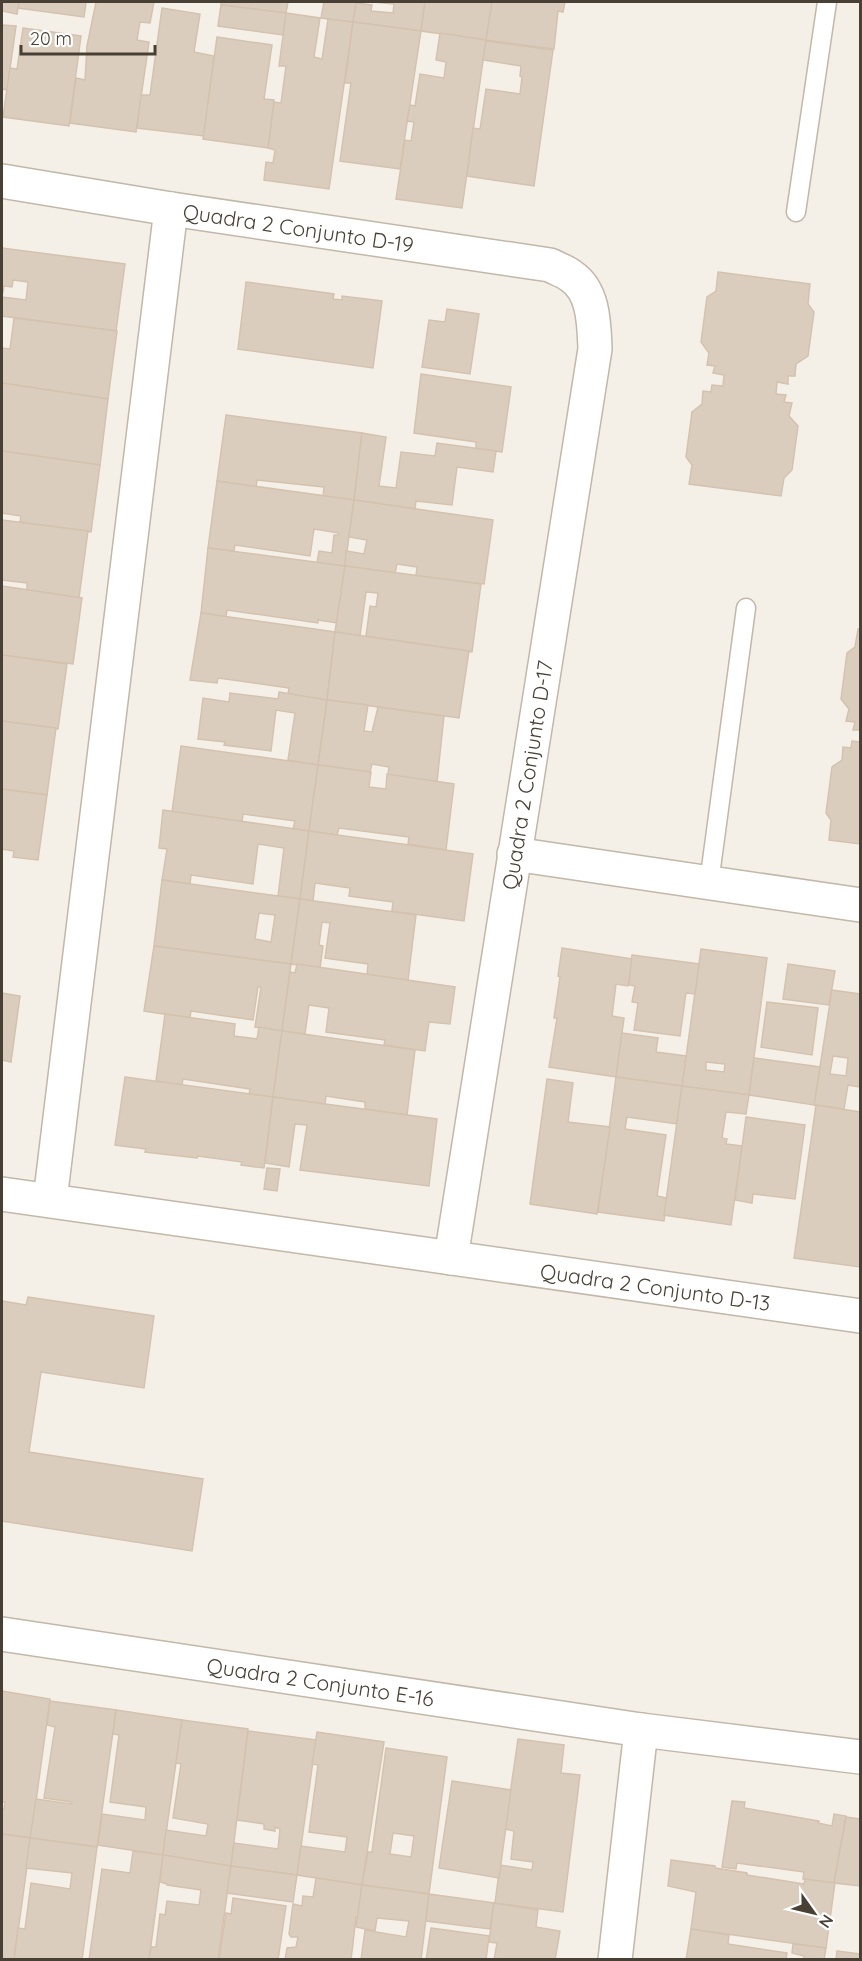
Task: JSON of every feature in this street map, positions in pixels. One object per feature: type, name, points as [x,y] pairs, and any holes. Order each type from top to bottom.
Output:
[{"type":"street","name":"Quadra 2 Conjunto D-19","points":[[2,182],[550,266],[572,276],[587,293]]},
{"type":"street","points":[[50,1200],[171,209]]},
{"type":"street","name":"Quadra 2 Conjunto D-17","points":[[451,1258],[595,349],[594,321],[587,293]]},
{"type":"street","points":[[514,854],[861,905]]},
{"type":"street","name":"Quadra 2 Conjunto D-13","points":[[2,1194],[861,1316]]},
{"type":"street","name":"Quadra 2 Conjunto E-16","points":[[2,1634],[641,1730],[861,1757]]},
{"type":"street","points":[[615,1959],[641,1730]]},
{"type":"lane","points":[[796,212],[827,2]]},
{"type":"lane","points":[[709,883],[746,608]]},
{"type":"building","points":[[2,2],[19,2],[17,14],[2,11]]},
{"type":"building","points":[[19,2],[86,2],[84,17],[18,8]]},
{"type":"building","points":[[96,2],[154,2],[150,23],[140,22],[137,40],[149,42],[136,132],[70,123],[76,78],[85,80],[87,46]]},
{"type":"building","points":[[221,2],[288,2],[286,13],[221,5]]},
{"type":"building","points":[[324,2],[356,2],[353,22],[321,18]]},
{"type":"building","points":[[373,2],[425,2],[421,31],[353,22],[356,3],[372,5],[371,11],[393,13],[394,4]]},
{"type":"building","points":[[425,2],[492,2],[486,40],[421,31]]},
{"type":"building","points":[[492,2],[565,2],[563,12],[558,11],[554,49],[486,40]]},
{"type":"building","points":[[221,5],[286,13],[283,35],[218,26]]},
{"type":"building","points":[[162,8],[200,14],[194,52],[214,56],[204,136],[137,128],[141,95],[150,95]]},
{"type":"building","points":[[286,13],[320,18],[314,57],[322,59],[328,19],[353,22],[329,189],[264,180],[266,162],[273,163],[275,150],[268,148],[274,102],[281,103],[286,66],[279,66]]},
{"type":"building","points":[[353,22],[421,31],[400,169],[340,161],[351,83],[345,83]]},
{"type":"building","points":[[2,25],[16,26],[7,90],[2,89]]},
{"type":"building","points":[[23,28],[81,36],[69,126],[3,117],[10,68],[17,69]]},
{"type":"building","points":[[440,33],[486,40],[462,208],[396,199],[405,140],[411,141],[414,122],[407,121],[410,105],[415,106],[420,74],[444,78],[446,62],[436,60]]},
{"type":"building","points":[[217,37],[272,45],[264,99],[274,100],[268,148],[203,139]]},
{"type":"building","points":[[486,41],[553,50],[534,186],[467,176],[473,128],[480,129],[486,89],[520,94],[521,66],[483,60]]},
{"type":"building","points":[[2,248],[125,264],[116,331],[2,316]],"holes":[[[13,280],[28,282],[26,300],[2,297],[4,286],[12,287]]]},
{"type":"building","points":[[718,272],[810,284],[808,304],[814,312],[808,356],[796,364],[795,376],[788,376],[788,384],[777,382],[776,394],[786,395],[784,402],[792,403],[789,416],[798,426],[792,470],[784,478],[781,496],[689,484],[692,465],[686,457],[692,412],[702,404],[703,391],[711,392],[712,385],[723,386],[724,375],[713,373],[715,366],[707,365],[709,353],[701,342],[707,297],[716,291]]},
{"type":"building","points":[[246,282],[334,294],[333,299],[342,300],[342,296],[382,301],[373,368],[238,349]]},
{"type":"building","points":[[447,309],[479,314],[470,374],[422,367],[429,320],[445,322]]},
{"type":"building","points":[[14,318],[117,331],[108,399],[2,383],[2,348],[10,349]]},
{"type":"building","points":[[421,374],[511,387],[502,452],[476,449],[476,442],[414,433]]},
{"type":"building","points":[[2,383],[108,399],[100,465],[2,451]]},
{"type":"building","points":[[226,415],[362,433],[354,500],[323,496],[324,487],[257,480],[256,487],[217,481]]},
{"type":"building","points":[[362,433],[386,437],[379,486],[396,488],[401,452],[435,456],[437,443],[496,451],[493,472],[457,467],[452,505],[416,501],[415,509],[354,500]]},
{"type":"building","points":[[2,451],[100,465],[91,532],[20,522],[21,516],[2,513]]},
{"type":"building","points":[[217,481],[354,500],[345,566],[317,563],[319,551],[332,553],[334,535],[339,533],[314,529],[310,556],[235,545],[234,551],[208,548]]},
{"type":"building","points":[[354,500],[493,520],[484,584],[416,576],[417,567],[397,564],[395,573],[345,566],[346,551],[364,554],[367,540],[349,537]]},
{"type":"building","points":[[2,520],[88,531],[79,598],[27,590],[27,583],[2,580]]},
{"type":"building","points":[[208,548],[345,566],[337,623],[318,620],[318,623],[227,610],[226,617],[201,613]]},
{"type":"building","points":[[345,566],[481,584],[472,652],[366,636],[370,606],[376,607],[378,593],[366,592],[360,636],[335,632]]},
{"type":"building","points":[[2,586],[82,598],[73,664],[2,655]]},
{"type":"building","points":[[201,613],[335,632],[327,700],[288,694],[289,688],[218,678],[217,683],[190,680]]},
{"type":"building","points":[[858,629],[860,629],[860,730],[853,730],[855,722],[846,721],[849,709],[841,699],[847,653],[855,647]]},
{"type":"building","points":[[335,632],[469,651],[459,718],[327,700]]},
{"type":"building","points":[[2,655],[67,664],[58,729],[2,721]]},
{"type":"building","points":[[279,692],[327,700],[318,765],[288,760],[295,713],[276,710],[271,751],[198,739],[203,698],[229,702],[230,693],[278,699]]},
{"type":"building","points":[[327,700],[368,705],[364,731],[372,732],[378,707],[444,716],[437,782],[388,775],[389,767],[372,764],[370,772],[318,765]]},
{"type":"building","points":[[2,721],[56,728],[47,795],[2,789]]},
{"type":"building","points":[[852,741],[860,742],[860,844],[829,840],[831,820],[826,813],[832,767],[842,760],[843,747],[851,748]]},
{"type":"building","points":[[181,746],[318,765],[309,831],[293,829],[295,821],[243,814],[242,822],[172,812]]},
{"type":"building","points":[[318,765],[371,772],[369,787],[386,789],[387,774],[454,784],[446,850],[408,844],[409,837],[339,828],[337,835],[309,831]]},
{"type":"building","points":[[2,789],[47,795],[38,860],[13,857],[14,851],[2,849]]},
{"type":"building","points":[[163,810],[309,831],[300,899],[278,896],[284,848],[258,844],[253,884],[191,875],[190,884],[162,880],[167,849],[159,848]]},
{"type":"building","points":[[309,831],[473,854],[464,921],[392,911],[393,902],[349,896],[350,888],[315,883],[313,901],[300,899]]},
{"type":"building","points":[[162,880],[300,899],[291,964],[154,946]],"holes":[[[259,913],[275,915],[271,942],[255,939]]]},
{"type":"building","points":[[300,899],[416,915],[408,980],[367,975],[368,964],[325,958],[330,923],[322,922],[319,945],[323,946],[320,968],[291,964]]},
{"type":"building","points":[[154,946],[291,964],[282,1031],[255,1027],[261,987],[258,987],[253,1020],[191,1011],[190,1018],[144,1011]]},
{"type":"building","points":[[562,948],[633,959],[628,986],[616,984],[612,1016],[624,1018],[616,1077],[549,1067],[557,1018],[554,1018]]},
{"type":"building","points":[[701,949],[767,958],[749,1095],[682,1086]],"holes":[[[706,1062],[725,1064],[724,1072],[706,1070]]]},
{"type":"building","points":[[632,955],[699,964],[695,994],[686,993],[680,1036],[634,1030],[638,1003],[632,1002],[635,986],[629,985]]},
{"type":"building","points":[[297,964],[455,987],[450,1024],[429,1022],[425,1051],[384,1045],[385,1040],[326,1032],[329,1008],[309,1005],[305,1034],[282,1031],[290,972],[295,973]]},
{"type":"building","points":[[788,964],[835,971],[829,1005],[783,999]]},
{"type":"building","points":[[832,990],[860,994],[860,1087],[848,1085],[844,1109],[814,1105]],"holes":[[[833,1056],[848,1058],[846,1076],[830,1074]]]},
{"type":"building","points":[[2,993],[20,996],[11,1062],[2,1060]]},
{"type":"building","points":[[767,1002],[818,1008],[812,1055],[761,1047]]},
{"type":"building","points":[[165,1014],[235,1024],[234,1036],[257,1039],[259,1027],[282,1031],[273,1097],[249,1094],[250,1089],[183,1079],[182,1085],[156,1081]]},
{"type":"building","points":[[282,1031],[415,1050],[407,1115],[365,1109],[365,1102],[326,1096],[325,1104],[273,1097]]},
{"type":"building","points":[[622,1033],[658,1038],[656,1052],[686,1056],[682,1086],[616,1077]]},
{"type":"building","points":[[754,1058],[820,1067],[814,1105],[749,1095]]},
{"type":"building","points":[[125,1077],[273,1097],[264,1168],[241,1165],[242,1162],[145,1152],[146,1149],[115,1145]]},
{"type":"building","points":[[616,1077],[682,1086],[677,1124],[627,1117],[625,1129],[666,1135],[657,1196],[667,1198],[664,1221],[598,1212]]},
{"type":"building","points":[[547,1079],[573,1083],[568,1122],[610,1127],[597,1214],[530,1204]]},
{"type":"building","points":[[682,1086],[749,1095],[746,1114],[726,1112],[722,1138],[727,1139],[726,1144],[742,1146],[731,1225],[664,1215]]},
{"type":"building","points":[[273,1097],[437,1119],[429,1186],[300,1170],[307,1125],[295,1124],[289,1167],[265,1163]]},
{"type":"building","points":[[816,1105],[860,1112],[860,1267],[794,1258]]},
{"type":"building","points":[[746,1117],[805,1125],[795,1199],[753,1194],[752,1203],[735,1200]]},
{"type":"building","points":[[267,1168],[280,1169],[277,1191],[264,1189]]},
{"type":"building","points":[[28,1297],[154,1316],[144,1388],[41,1372],[29,1452],[203,1479],[192,1551],[2,1521],[2,1301],[26,1305]]},
{"type":"building","points":[[2,1691],[50,1699],[31,1838],[2,1834],[2,1809],[4,1809],[5,1802],[2,1802]]},
{"type":"building","points":[[50,1701],[116,1710],[97,1847],[30,1838],[36,1799],[72,1804],[72,1802],[44,1798],[55,1727],[47,1725]]},
{"type":"building","points":[[116,1710],[182,1720],[163,1855],[98,1845],[102,1814],[145,1820],[146,1807],[110,1802],[119,1735],[113,1734]]},
{"type":"building","points":[[182,1720],[248,1729],[231,1866],[163,1855],[166,1830],[206,1836],[208,1824],[173,1818],[181,1764],[176,1763]]},
{"type":"building","points":[[248,1731],[316,1740],[297,1875],[231,1866],[234,1843],[278,1849],[280,1829],[275,1827],[275,1831],[264,1829],[264,1824],[237,1820]]},
{"type":"building","points":[[317,1732],[384,1742],[362,1885],[297,1875],[301,1846],[345,1852],[347,1837],[309,1832],[318,1765],[312,1764]]},
{"type":"building","points":[[518,1739],[564,1745],[561,1773],[580,1775],[563,1912],[495,1903],[500,1865],[532,1870],[533,1862],[511,1859],[514,1831],[505,1829]]},
{"type":"building","points":[[386,1748],[447,1757],[429,1894],[362,1885],[368,1852],[372,1852]],"holes":[[[393,1833],[414,1836],[411,1857],[390,1854]]]},
{"type":"building","points":[[452,1781],[511,1790],[499,1878],[439,1868]]},
{"type":"building","points":[[732,1801],[745,1802],[744,1808],[819,1821],[818,1823],[832,1826],[834,1814],[846,1816],[834,1883],[803,1879],[804,1872],[737,1863],[736,1869],[722,1867]]},
{"type":"building","points":[[846,1817],[860,1819],[860,1886],[834,1883]]},
{"type":"building","points":[[2,1834],[31,1838],[14,1960],[2,1960]]},
{"type":"building","points":[[30,1838],[97,1847],[82,1960],[14,1960],[18,1928],[25,1929],[31,1883],[70,1889],[72,1873],[26,1868]]},
{"type":"building","points":[[133,1851],[163,1855],[149,1960],[89,1960],[102,1869],[130,1873]]},
{"type":"building","points":[[163,1855],[231,1866],[218,1960],[149,1960],[151,1947],[156,1947],[160,1914],[165,1915],[167,1901],[199,1905],[201,1890],[160,1882]]},
{"type":"building","points":[[671,1860],[715,1866],[715,1868],[747,1873],[747,1875],[804,1884],[805,1879],[835,1883],[826,1948],[691,1929],[696,1892],[668,1886]]},
{"type":"building","points":[[231,1866],[297,1875],[293,1902],[227,1893]]},
{"type":"building","points":[[316,1878],[362,1885],[351,1960],[285,1960],[287,1948],[296,1947],[298,1937],[291,1937],[289,1934],[293,1904],[302,1906],[303,1896],[313,1897]]},
{"type":"building","points":[[362,1885],[429,1894],[421,1960],[361,1960],[365,1930],[406,1937],[409,1921],[377,1918],[375,1931],[356,1927]]},
{"type":"building","points":[[429,1894],[494,1903],[490,1929],[426,1921]]},
{"type":"building","points":[[233,1898],[286,1906],[278,1960],[219,1960],[226,1913],[231,1914]]},
{"type":"building","points":[[494,1903],[538,1910],[536,1927],[560,1931],[555,1960],[494,1960],[497,1943],[489,1942]]},
{"type":"building","points":[[431,1928],[489,1936],[486,1960],[426,1960]]},
{"type":"building","points":[[691,1929],[729,1935],[728,1944],[787,1953],[786,1960],[686,1960]]},
{"type":"building","points":[[793,1944],[826,1948],[824,1960],[804,1960],[804,1956],[792,1953]]},
{"type":"building","points":[[837,1951],[860,1954],[860,1960],[836,1960]]}]
